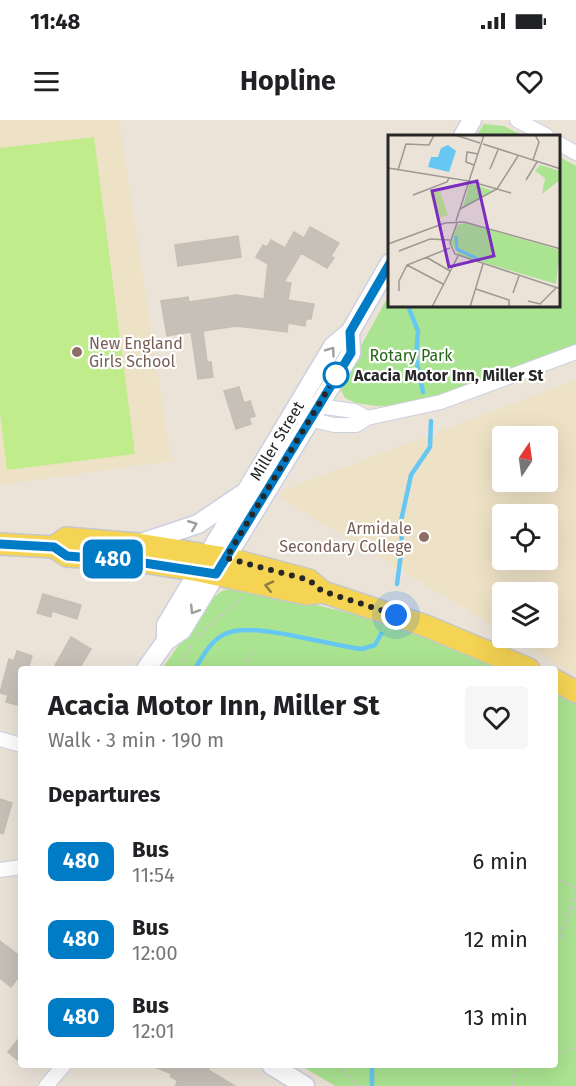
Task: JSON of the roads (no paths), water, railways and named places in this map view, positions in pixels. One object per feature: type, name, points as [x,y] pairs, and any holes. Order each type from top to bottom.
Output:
[{"type":"main road","points":[[464,135],[472,120]]},
{"type":"main road","name":"Miller Street","points":[[213,564],[247,491],[333,346],[350,332],[388,266]]},
{"type":"main road","name":"Miller Street","points":[[213,564],[314,414],[351,353],[350,332]]},
{"type":"main road","points":[[138,544],[198,524],[247,491]]},
{"type":"main road","points":[[54,547],[66,538],[138,544],[213,564],[306,594],[322,591],[426,626],[522,666]]},
{"type":"main road","points":[[0,544],[54,547],[67,556],[213,564]]},
{"type":"main road","points":[[148,666],[166,641],[182,630],[213,564]]},
{"type":"main road","points":[[558,682],[576,692]]},
{"type":"main road","points":[[276,1068],[305,1086]]},
{"type":"street","points":[[517,120],[544,135]]},
{"type":"street","points":[[561,145],[576,153]]},
{"type":"street","points":[[296,408],[314,414],[354,411],[367,418],[441,402],[576,352]]},
{"type":"street","points":[[0,739],[18,744]]},
{"type":"street","points":[[0,870],[18,867]]},
{"type":"street","points":[[46,1086],[61,1068]]},
{"type":"waterway","points":[[409,308],[418,331],[416,359],[423,392]]},
{"type":"waterway","points":[[397,584],[402,546],[401,521],[411,475],[430,447],[431,421]]},
{"type":"waterway","points":[[197,666],[215,641],[225,634],[237,631],[271,632],[362,649],[375,645],[381,634]]},
{"type":"waterway","points":[[372,1068],[372,1086]]},
{"type":"place","name":"New England Girls School","points":[[77,352]]},
{"type":"place","name":"Acacia Motor Inn, Miller St","points":[[336,375]]},
{"type":"place","name":"Armidale Secondary College","points":[[424,537]]},
{"type":"park label","name":"Rotary Park","points":[[411,355]]}]
